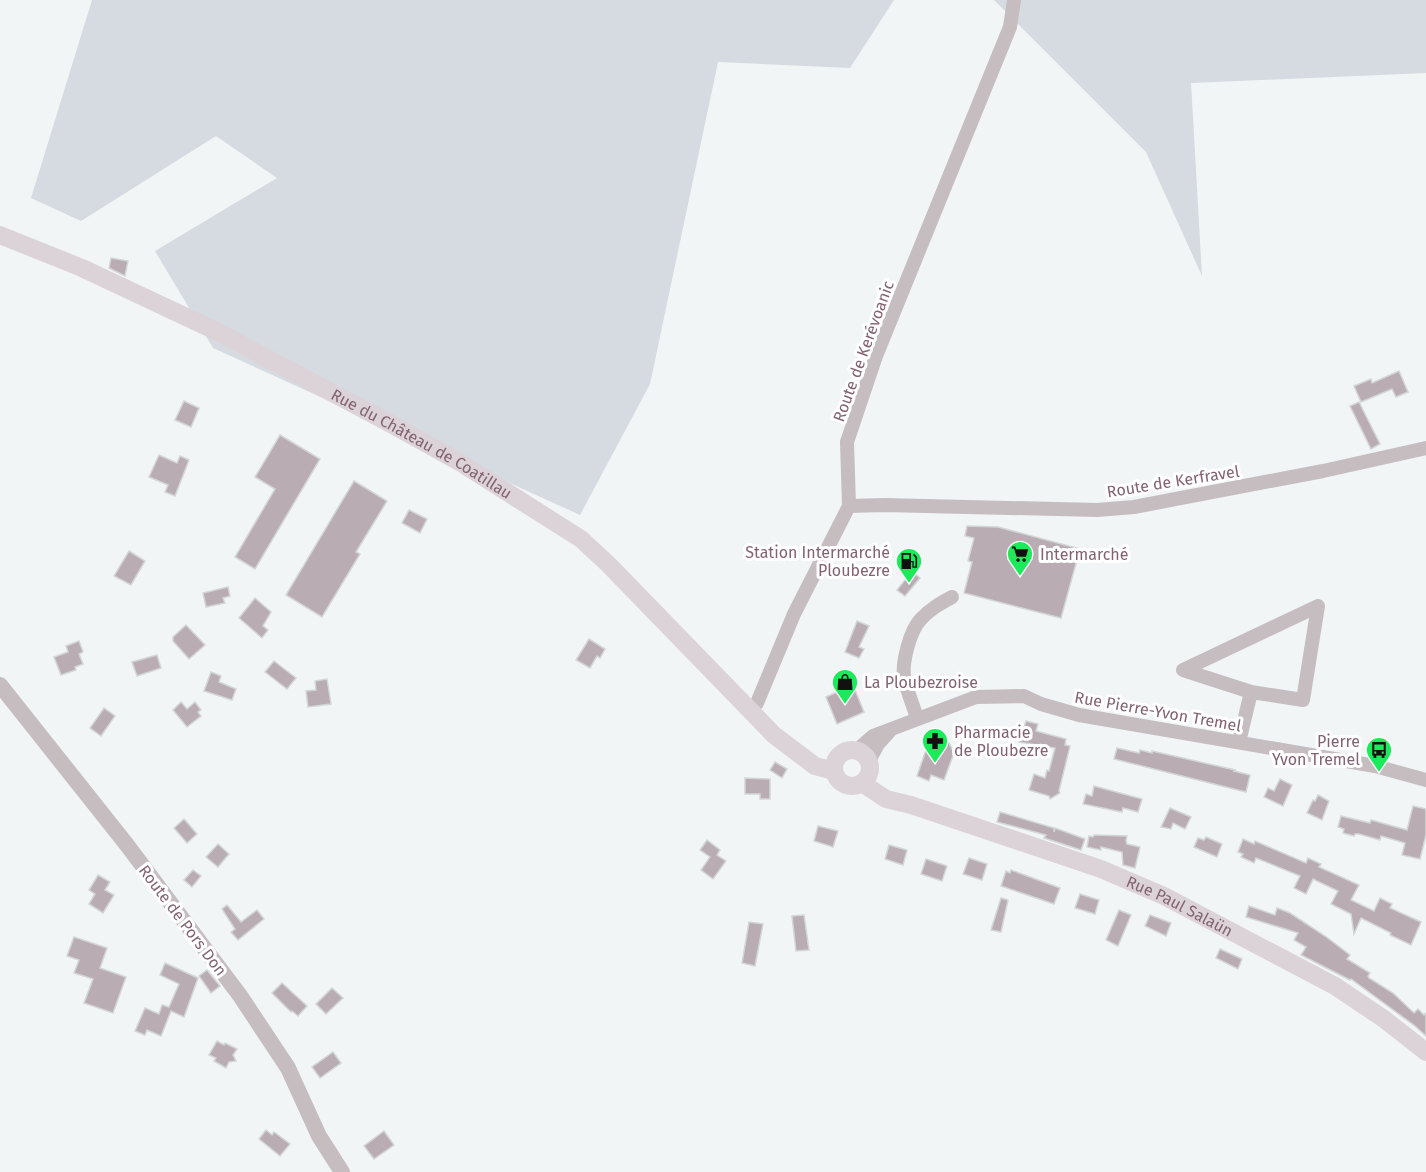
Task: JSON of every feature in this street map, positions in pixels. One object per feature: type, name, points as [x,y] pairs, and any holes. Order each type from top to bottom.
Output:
[{"type":"main road","name":"Rue du Château de Coatillau","points":[[0,234],[39,249],[216,331],[461,463],[581,539],[673,629],[750,712]]},
{"type":"main road","points":[[750,712],[774,735],[799,754],[836,764]]},
{"type":"main road","points":[[843,752],[864,767],[856,786],[842,783],[836,764],[843,752]]},
{"type":"main road","name":"Rue Paul Salaün","points":[[864,767],[890,791],[911,805],[1101,869],[1164,896],[1335,986],[1384,1019],[1426,1052]]},
{"type":"street","name":"Route de Kerévoanic","points":[[750,712],[757,703],[794,614],[849,506],[847,442],[876,356],[1010,27],[1014,0]]},
{"type":"street","name":"Route de Kerfravel","points":[[849,506],[1097,510],[1134,507],[1323,471],[1426,447]]},
{"type":"street","points":[[917,718],[903,664],[908,644],[918,621],[934,607],[952,597]]},
{"type":"street","points":[[1318,606],[1303,700],[1251,692],[1183,670],[1318,606]]},
{"type":"street","name":"Route de Pors Don","points":[[0,685],[127,845],[241,997],[288,1068],[319,1136],[342,1172]]},
{"type":"street","points":[[1239,742],[1251,692]]},
{"type":"street","name":"Rue Pierre-Yvon Tremel","points":[[864,767],[890,730],[976,697],[999,695],[1024,696],[1041,704],[1079,715],[1375,766],[1426,780]]},
{"type":"shaded area","points":[[92,0],[894,0],[850,68],[718,62],[650,384],[580,515],[213,348],[155,251],[277,178],[216,136],[81,221],[31,198]]},
{"type":"shaded area","points":[[994,0],[1426,0],[1426,73],[1191,83],[1202,276],[1146,152]]},
{"type":"building","points":[[111,258],[128,261],[125,276],[109,268]]},
{"type":"building","points":[[1399,371],[1408,392],[1396,397],[1392,389],[1361,402],[1354,386],[1371,379],[1372,383]]},
{"type":"building","points":[[184,401],[199,408],[191,427],[175,420]]},
{"type":"building","points":[[1359,402],[1380,444],[1371,449],[1350,406]]},
{"type":"building","points":[[280,435],[320,459],[255,569],[235,557],[275,489],[255,477]]},
{"type":"building","points":[[159,455],[177,463],[180,456],[189,460],[175,496],[165,492],[168,485],[149,477]]},
{"type":"building","points":[[354,481],[387,501],[356,552],[360,554],[322,617],[286,595]]},
{"type":"building","points":[[409,510],[427,519],[420,533],[402,523]]},
{"type":"building","name":"Intermarché","points":[[967,526],[998,527],[1080,549],[1061,618],[964,593],[972,562],[968,561],[974,538],[965,536]]},
{"type":"building","points":[[129,551],[145,561],[131,585],[114,576]]},
{"type":"building","name":"Station Intermarché Ploubezre","points":[[912,571],[920,578],[905,596],[897,590]]},
{"type":"building","points":[[228,587],[230,596],[223,598],[225,603],[206,607],[203,593]]},
{"type":"building","points":[[255,598],[271,612],[263,626],[268,630],[262,638],[239,618]]},
{"type":"building","points":[[857,621],[869,626],[859,647],[864,649],[859,658],[845,652]]},
{"type":"building","points":[[186,625],[205,645],[189,659],[173,641],[173,637]]},
{"type":"building","points":[[589,639],[605,649],[600,658],[597,656],[590,668],[576,660]]},
{"type":"building","points":[[79,641],[83,652],[79,654],[83,664],[75,667],[76,670],[61,675],[54,657],[68,652],[66,646]]},
{"type":"building","points":[[157,655],[161,668],[137,676],[132,662]]},
{"type":"building","points":[[274,661],[296,678],[287,689],[265,672]]},
{"type":"building","points":[[211,672],[221,676],[219,682],[236,689],[232,700],[204,691]]},
{"type":"building","points":[[327,679],[331,704],[308,707],[306,691],[316,690],[315,681]]},
{"type":"building","name":"La Ploubezroise","points":[[853,685],[864,712],[837,724],[826,697]]},
{"type":"building","points":[[181,702],[187,709],[195,702],[201,710],[198,712],[201,716],[187,727],[173,710]]},
{"type":"building","points":[[104,708],[115,716],[101,736],[90,728]]},
{"type":"building","points":[[1026,721],[1038,724],[1036,731],[1066,739],[1065,745],[1070,746],[1060,793],[1050,799],[1049,796],[1029,790],[1034,774],[1045,778],[1055,748],[1019,742]]},
{"type":"building","name":"Pharmacie de Ploubezre","points":[[938,740],[949,743],[954,753],[944,780],[931,775],[929,781],[917,776],[928,744]]},
{"type":"building","points":[[1117,748],[1139,753],[1140,750],[1152,753],[1152,751],[1250,775],[1246,792],[1114,759]]},
{"type":"building","points":[[775,762],[787,769],[782,778],[770,770]]},
{"type":"building","points":[[745,778],[770,779],[770,799],[760,799],[760,794],[745,794]]},
{"type":"building","points":[[1280,779],[1292,785],[1283,806],[1264,797],[1268,788],[1274,791]]},
{"type":"building","points":[[1094,786],[1142,799],[1138,812],[1123,808],[1122,812],[1083,804],[1086,794],[1092,796]]},
{"type":"building","points":[[1318,795],[1329,801],[1322,820],[1307,813]]},
{"type":"building","points":[[1413,806],[1426,809],[1426,835],[1420,859],[1402,855],[1405,843],[1381,836],[1380,840],[1359,834],[1354,836],[1343,833],[1344,829],[1338,827],[1341,816],[1370,823],[1371,820],[1407,830]]},
{"type":"building","points":[[1170,808],[1191,817],[1185,829],[1173,823],[1171,829],[1161,827]]},
{"type":"building","points":[[1000,812],[1054,828],[1054,832],[1055,828],[1085,839],[1081,850],[1044,838],[1046,835],[997,822]]},
{"type":"building","points":[[184,819],[197,834],[187,843],[174,828]]},
{"type":"building","points":[[818,826],[838,831],[833,847],[814,841]]},
{"type":"building","points":[[1089,836],[1127,836],[1127,844],[1140,847],[1135,868],[1123,865],[1122,852],[1101,847],[1101,850],[1087,847]]},
{"type":"building","points":[[1206,837],[1222,844],[1217,857],[1194,847],[1198,838],[1204,840]]},
{"type":"building","points":[[1243,839],[1254,844],[1255,841],[1306,863],[1308,858],[1321,864],[1319,867],[1359,885],[1351,900],[1374,911],[1380,898],[1392,904],[1390,908],[1421,922],[1411,945],[1361,918],[1354,934],[1351,914],[1331,904],[1338,891],[1313,879],[1306,894],[1294,888],[1300,876],[1256,858],[1254,863],[1241,857],[1243,854],[1238,852]]},
{"type":"building","points":[[707,840],[720,850],[717,855],[726,861],[713,879],[701,870],[710,857],[700,850]]},
{"type":"building","points":[[218,844],[229,854],[218,867],[206,857]]},
{"type":"building","points":[[889,845],[907,850],[903,865],[885,859]]},
{"type":"building","points":[[969,858],[987,864],[982,880],[963,874]]},
{"type":"building","points":[[926,859],[947,866],[942,881],[921,874]]},
{"type":"building","points":[[193,870],[201,876],[192,887],[184,880]]},
{"type":"building","points":[[1011,870],[1060,888],[1054,904],[1001,886],[1006,871],[1010,873]]},
{"type":"building","points":[[98,875],[110,882],[105,890],[114,895],[103,913],[89,904],[95,894],[89,890]]},
{"type":"building","points":[[1080,894],[1099,900],[1095,914],[1075,908]]},
{"type":"building","points":[[1001,898],[1008,900],[1001,932],[991,930]]},
{"type":"building","points":[[227,905],[241,922],[257,910],[264,919],[238,940],[231,932],[235,929],[222,909]]},
{"type":"building","points":[[1249,906],[1275,915],[1277,908],[1290,913],[1325,936],[1350,955],[1347,959],[1370,973],[1369,978],[1393,993],[1414,1013],[1418,1009],[1424,1015],[1426,1013],[1426,1036],[1351,979],[1301,955],[1306,947],[1294,940],[1298,933],[1246,917]]},
{"type":"building","points":[[1119,910],[1131,915],[1118,946],[1106,940]]},
{"type":"building","points":[[804,915],[809,950],[796,951],[792,916]]},
{"type":"building","points":[[1150,915],[1171,923],[1166,936],[1145,926]]},
{"type":"building","points":[[749,922],[763,924],[755,966],[742,963]]},
{"type":"building","points":[[74,937],[107,948],[100,968],[126,977],[113,1013],[84,1003],[93,979],[74,973],[79,960],[67,956]]},
{"type":"building","points":[[1220,949],[1242,959],[1238,969],[1216,958]]},
{"type":"building","points":[[165,963],[198,978],[184,1017],[171,1011],[161,1036],[147,1030],[145,1035],[135,1031],[145,1008],[159,1014],[162,1005],[169,1007],[179,984],[160,975]]},
{"type":"building","points":[[207,970],[220,986],[211,993],[199,976]]},
{"type":"building","points":[[282,983],[307,1006],[298,1016],[272,993]]},
{"type":"building","points":[[332,988],[343,998],[326,1014],[316,1004]]},
{"type":"building","points":[[217,1041],[237,1049],[233,1055],[236,1061],[229,1062],[226,1068],[214,1061],[216,1058],[209,1055]]},
{"type":"building","points":[[333,1052],[341,1063],[320,1078],[312,1067]]},
{"type":"building","points":[[266,1130],[272,1135],[274,1132],[290,1144],[280,1156],[259,1139]]},
{"type":"building","points":[[384,1131],[394,1145],[374,1159],[364,1146]]},
{"type":"place","name":"Intermarché","points":[[1020,577]]},
{"type":"place","name":"Station Intermarché Ploubezre","points":[[909,584]]},
{"type":"place","name":"La Ploubezroise","points":[[845,705]]},
{"type":"place","name":"Pharmacie de Ploubezre","points":[[935,764]]},
{"type":"place","name":"Pierre Yvon Tremel","points":[[1379,773]]}]
